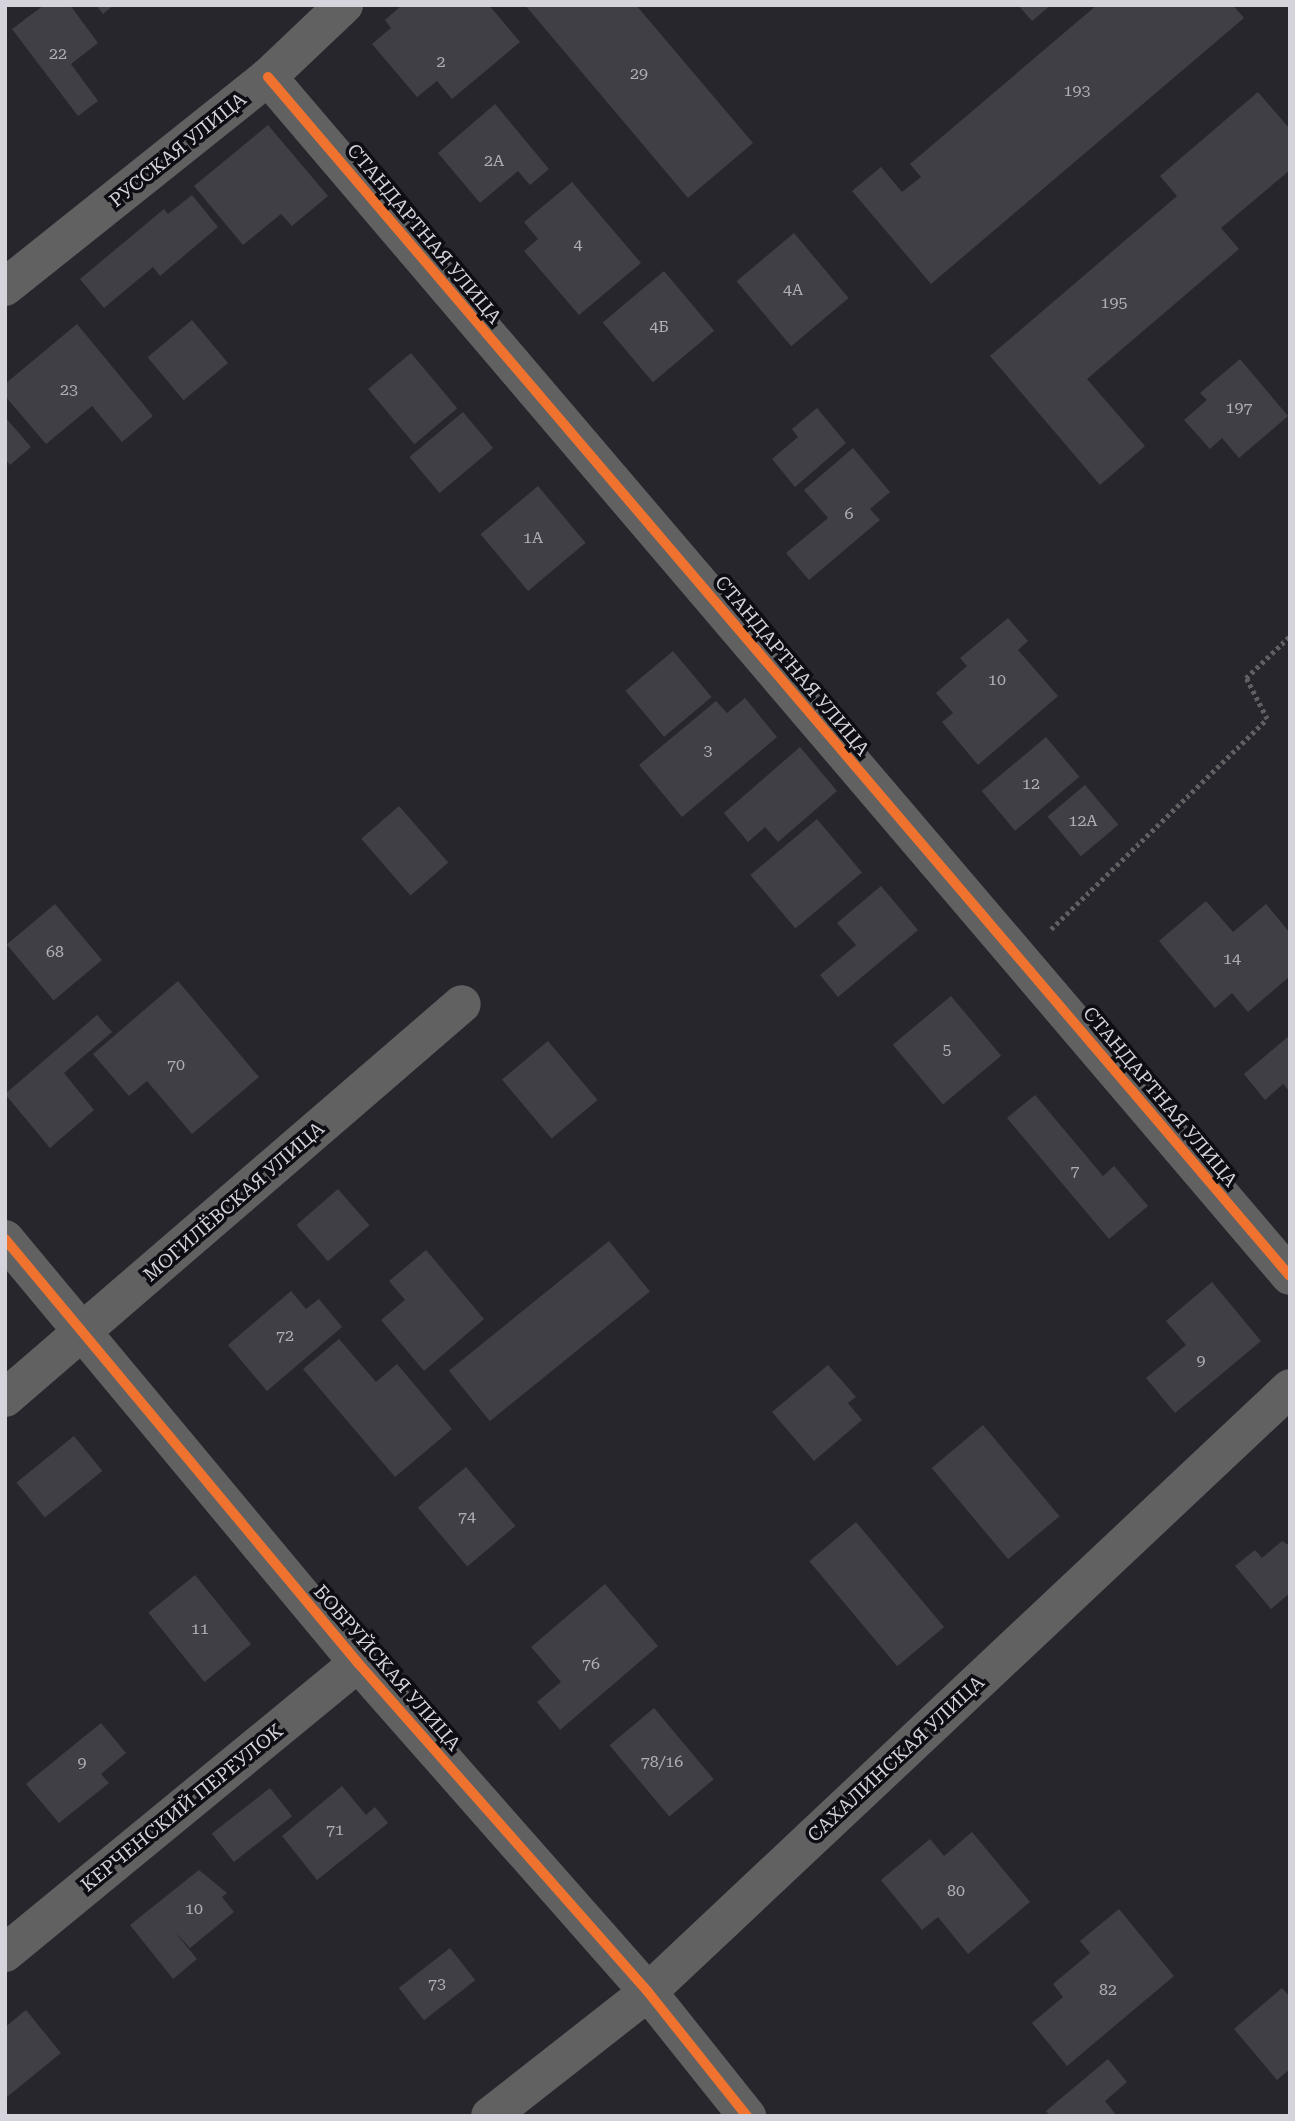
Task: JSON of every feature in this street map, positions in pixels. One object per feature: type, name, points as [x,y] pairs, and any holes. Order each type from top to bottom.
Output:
[{"type":"street","name":"РУССКАЯ УЛИЦА","points":[[5,287],[268,78],[344,5]]},
{"type":"street","name":"СТАНДАРТНАЯ УЛИЦА","points":[[268,78],[1290,1276]]},
{"type":"street","name":"МОГИЛЁВСКАЯ УЛИЦА","points":[[5,1398],[462,1004]]},
{"type":"street","name":"БОБРУЙСКАЯ УЛИЦА","points":[[5,1239],[358,1663],[648,1992],[747,2116]]},
{"type":"street","name":"САХАЛИНСКАЯ УЛИЦА","points":[[490,2116],[648,1992],[1290,1388]]},
{"type":"street","name":"КЕРЧЕНСКИЙ ПЕРЕУЛОК","points":[[5,1953],[358,1663]]},
{"type":"path","points":[[1020,960],[1268,719],[1246,678],[1290,636]]},
{"type":"building","points":[[44,5],[70,5],[98,43],[71,64],[98,101],[78,116],[12,29]]},
{"type":"building","points":[[96,5],[114,5],[103,14]]},
{"type":"building","points":[[402,5],[489,5],[520,42],[452,99],[437,81],[417,97],[372,44],[391,28],[385,20]]},
{"type":"building","points":[[525,5],[636,5],[753,143],[688,198]]},
{"type":"building","points":[[1018,5],[1051,5],[1032,21]]},
{"type":"building","points":[[1097,5],[1233,5],[1244,18],[931,284],[852,191],[881,167],[902,192],[921,177],[910,164]]},
{"type":"building","points":[[1258,92],[1290,129],[1290,170],[1221,228],[1239,249],[1087,379],[1145,446],[1100,485],[990,356],[1177,196],[1160,176]]},
{"type":"building","points":[[495,104],[549,169],[530,185],[518,171],[480,203],[438,153]]},
{"type":"building","points":[[268,125],[328,196],[292,226],[281,214],[243,245],[194,186]]},
{"type":"building","points":[[572,182],[641,263],[579,315],[524,251],[538,239],[524,222]]},
{"type":"building","points":[[192,195],[218,227],[160,276],[153,267],[104,308],[80,279],[164,209],[168,214]]},
{"type":"building","points":[[794,233],[849,298],[791,346],[737,281]]},
{"type":"building","points":[[664,271],[714,331],[653,382],[603,322]]},
{"type":"building","points":[[192,320],[228,363],[184,400],[148,357]]},
{"type":"building","points":[[77,324],[153,416],[122,442],[92,406],[46,444],[5,396],[5,384]]},
{"type":"building","points":[[411,353],[457,408],[414,444],[368,389]]},
{"type":"building","points":[[1240,359],[1288,416],[1239,458],[1222,438],[1210,449],[1184,420],[1207,400],[1200,393]]},
{"type":"building","points":[[817,408],[846,443],[795,487],[772,459],[798,437],[792,429]]},
{"type":"building","points":[[463,412],[493,448],[440,493],[409,457]]},
{"type":"building","points":[[5,417],[31,447],[10,465],[5,459]]},
{"type":"building","points":[[853,448],[890,492],[870,509],[880,520],[809,580],[786,553],[828,518],[804,490]]},
{"type":"building","points":[[538,486],[586,543],[528,591],[481,534]]},
{"type":"building","points":[[1008,618],[1028,641],[1018,650],[1058,696],[978,765],[942,722],[953,713],[936,693],[967,666],[960,658]]},
{"type":"building","points":[[673,651],[712,697],[664,737],[626,691]]},
{"type":"building","points":[[745,698],[777,737],[682,817],[639,765],[716,701],[727,713]]},
{"type":"building","points":[[1046,737],[1079,777],[1015,831],[982,791]]},
{"type":"building","points":[[800,747],[837,791],[778,842],[765,827],[748,842],[724,813]]},
{"type":"building","points":[[1085,785],[1118,825],[1081,856],[1047,816]]},
{"type":"building","points":[[399,806],[448,863],[410,895],[361,839]]},
{"type":"building","points":[[817,819],[862,873],[795,929],[750,875]]},
{"type":"building","points":[[881,886],[918,930],[838,997],[820,975],[856,945],[837,923]]},
{"type":"building","points":[[1206,901],[1233,932],[1266,904],[1290,933],[1290,976],[1248,1012],[1232,993],[1215,1008],[1159,941]]},
{"type":"building","points":[[55,904],[102,960],[54,1000],[7,944]]},
{"type":"building","points":[[178,981],[259,1077],[192,1134],[147,1081],[129,1096],[93,1054]]},
{"type":"building","points":[[951,996],[1001,1056],[943,1105],[893,1045]]},
{"type":"building","points":[[97,1015],[112,1032],[64,1073],[94,1110],[50,1148],[5,1094]]},
{"type":"building","points":[[1290,1035],[1290,1092],[1283,1084],[1265,1100],[1244,1074]]},
{"type":"building","points":[[548,1041],[597,1100],[552,1139],[502,1080]]},
{"type":"building","points":[[1035,1095],[1103,1176],[1114,1166],[1148,1206],[1109,1239],[1007,1118]]},
{"type":"building","points":[[338,1189],[369,1225],[328,1261],[296,1225]]},
{"type":"building","points":[[609,1241],[650,1292],[490,1421],[449,1371]]},
{"type":"building","points":[[426,1250],[484,1319],[424,1371],[381,1320],[405,1300],[389,1281]]},
{"type":"building","points":[[1212,1282],[1261,1341],[1175,1413],[1146,1378],[1186,1345],[1166,1321]]},
{"type":"building","points":[[291,1291],[306,1309],[319,1299],[342,1327],[267,1391],[228,1345]]},
{"type":"building","points":[[339,1339],[376,1382],[397,1364],[452,1429],[395,1477],[303,1369]]},
{"type":"building","points":[[828,1365],[856,1397],[848,1403],[862,1420],[814,1461],[772,1412]]},
{"type":"building","points":[[983,1425],[1059,1516],[1008,1559],[932,1468]]},
{"type":"building","points":[[74,1436],[102,1471],[45,1518],[16,1483]]},
{"type":"building","points":[[466,1467],[515,1526],[467,1566],[418,1507]]},
{"type":"building","points":[[856,1522],[944,1627],[897,1666],[809,1561]]},
{"type":"building","points":[[1282,1541],[1290,1546],[1290,1593],[1271,1609],[1235,1566],[1255,1550],[1262,1558]]},
{"type":"building","points":[[195,1575],[251,1644],[204,1682],[148,1613]]},
{"type":"building","points":[[605,1584],[658,1646],[560,1730],[537,1702],[561,1682],[531,1647]]},
{"type":"building","points":[[654,1708],[714,1779],[669,1817],[610,1745]]},
{"type":"building","points":[[101,1723],[126,1753],[101,1774],[109,1783],[59,1823],[26,1784]]},
{"type":"building","points":[[342,1786],[366,1815],[375,1807],[388,1823],[317,1880],[282,1836]]},
{"type":"building","points":[[270,1788],[292,1816],[234,1862],[212,1834]]},
{"type":"building","points":[[972,1832],[1030,1902],[968,1954],[938,1917],[922,1930],[881,1880],[930,1839],[944,1856]]},
{"type":"building","points":[[199,1870],[227,1893],[222,1897],[234,1912],[190,1948],[174,1931],[197,1959],[173,1979],[130,1925]]},
{"type":"building","points":[[1119,1909],[1174,1976],[1067,2066],[1032,2023],[1063,1997],[1053,1984],[1090,1953],[1080,1941]]},
{"type":"building","points":[[450,1948],[475,1980],[424,2020],[399,1988]]},
{"type":"building","points":[[1282,1988],[1290,1997],[1290,2069],[1277,2080],[1234,2029]]},
{"type":"building","points":[[26,2010],[61,2053],[7,2097],[5,2027]]},
{"type":"building","points":[[1108,2059],[1127,2082],[1105,2101],[1117,2116],[1050,2116],[1046,2111]]},
{"type":"cycle path","points":[[268,77],[1290,1276]]},
{"type":"cycle path","points":[[5,1239],[358,1663],[648,1992],[747,2116]]}]
